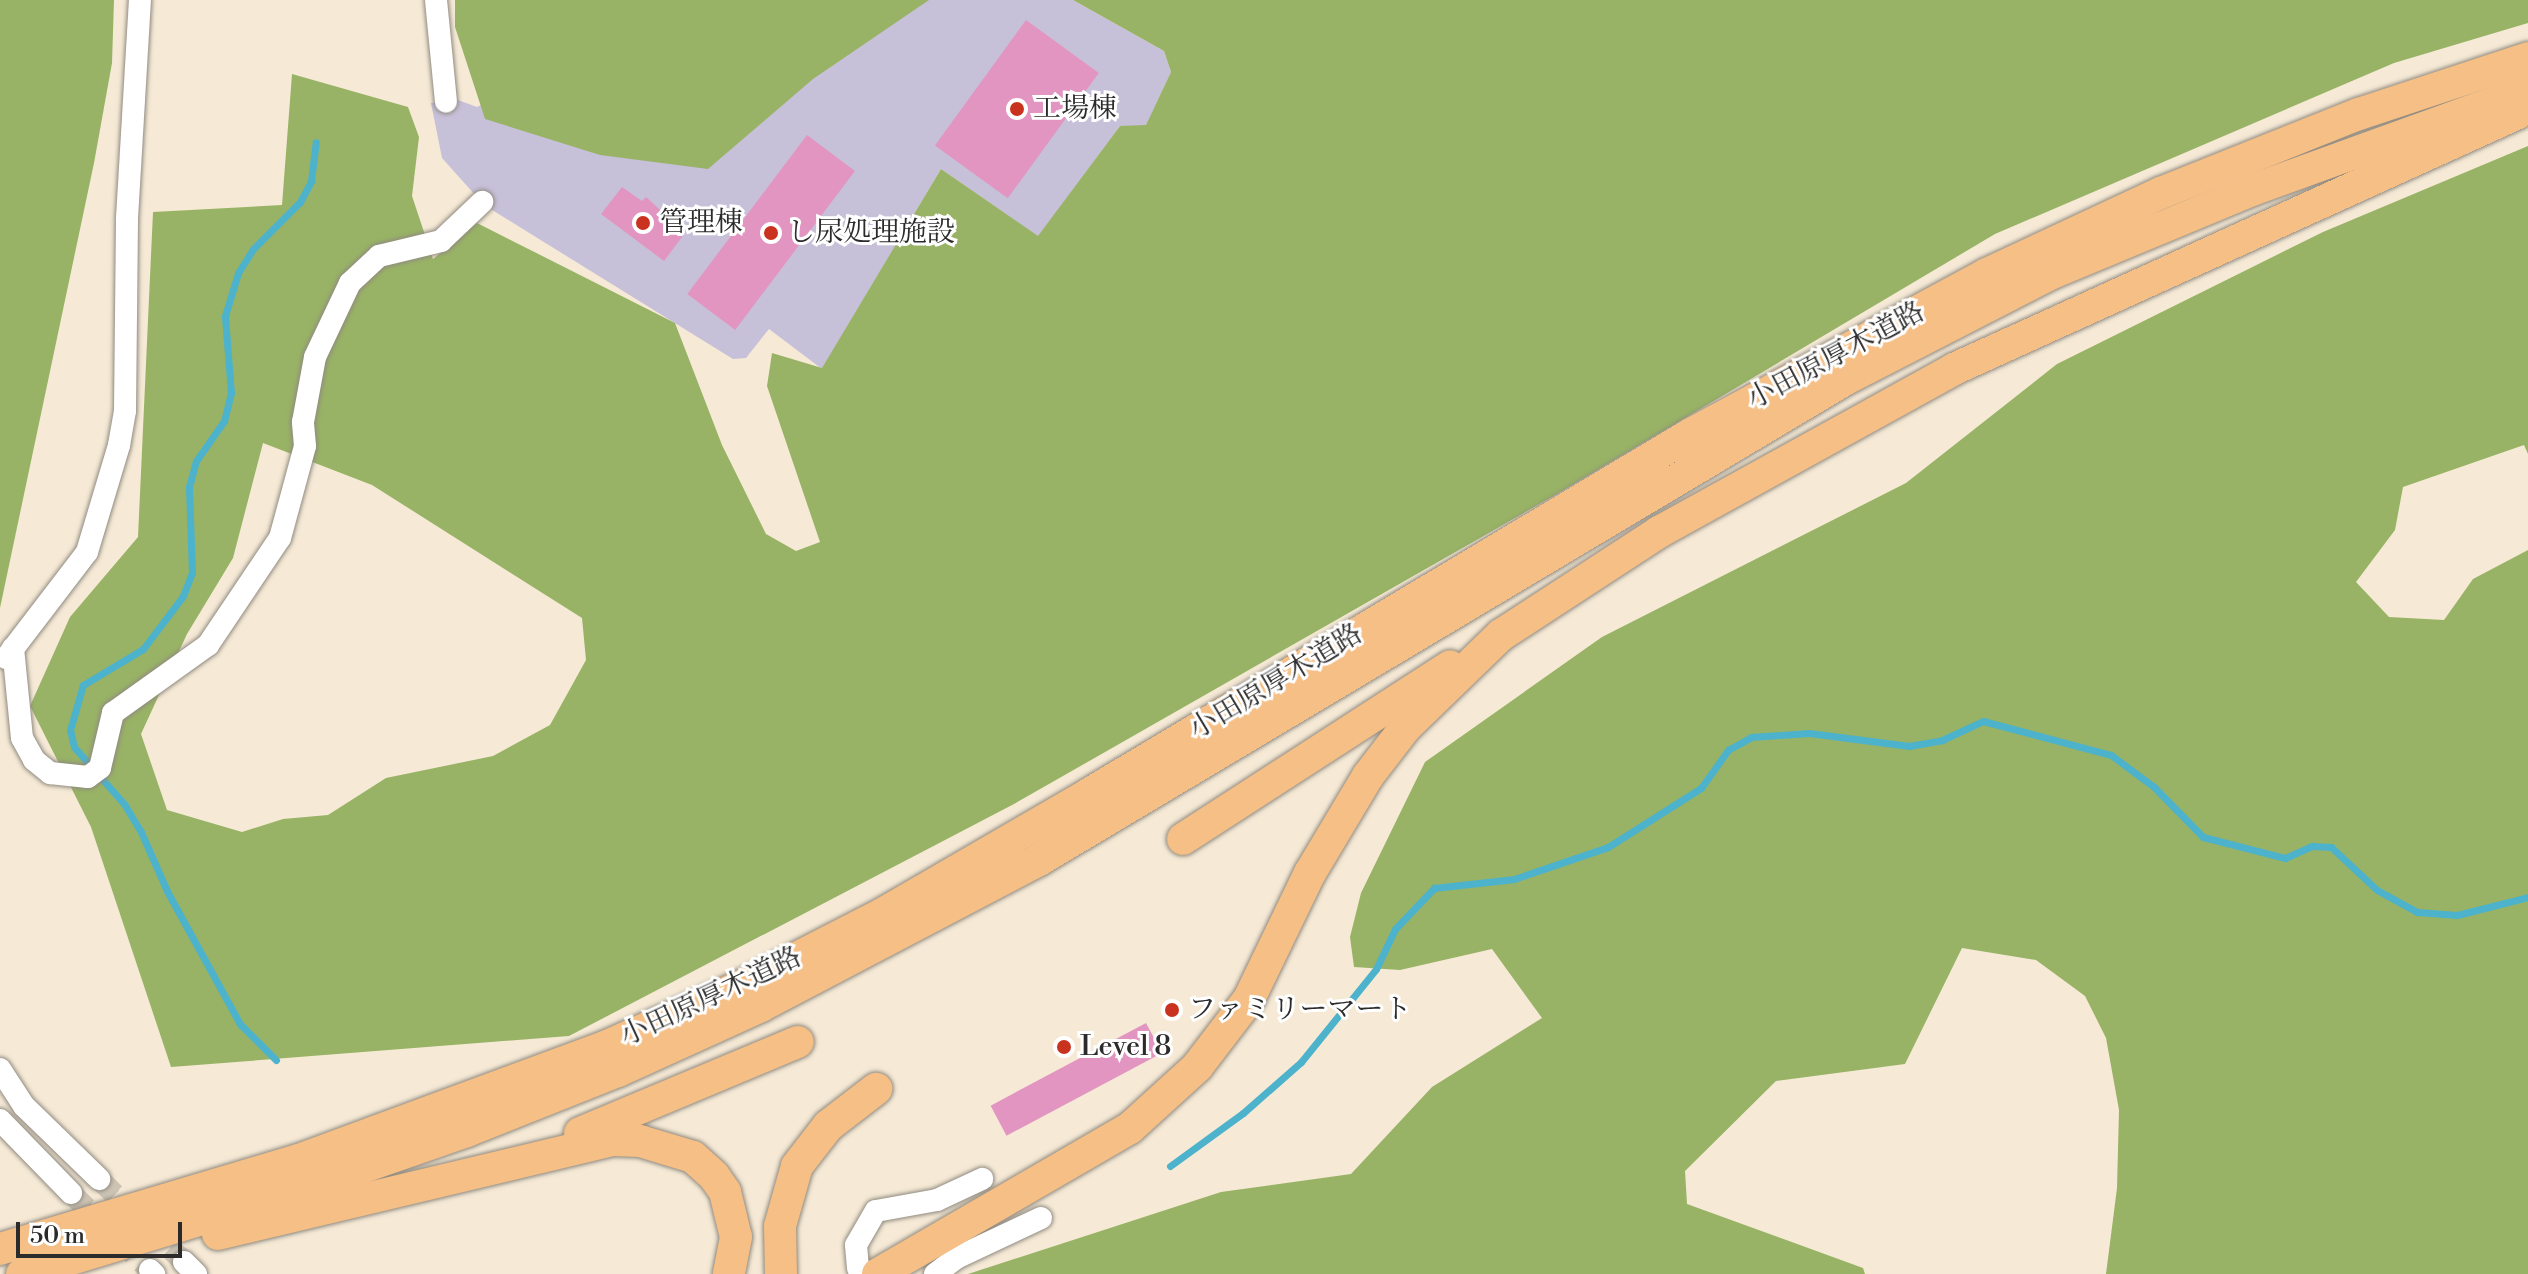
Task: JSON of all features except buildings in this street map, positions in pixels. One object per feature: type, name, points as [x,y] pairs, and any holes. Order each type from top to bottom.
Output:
[{"type":"highway","name":"小田原厚木道路","points":[[0,1249],[158,1203],[459,1103],[750,982],[884,913],[1075,802],[1691,434],[1987,274],[2161,193],[2359,114],[2528,58]]},
{"type":"highway","name":"小田原厚木道路","points":[[22,1274],[309,1186],[467,1131],[618,1071],[761,1006],[1039,860],[1846,379],[2052,273],[2266,184],[2528,90]]},
{"type":"highway","points":[[1183,839],[1659,532],[1954,369],[2528,108]]},
{"type":"highway","points":[[868,1271],[1130,1128],[1197,1067],[1249,999],[1317,859],[1368,776],[1405,728],[1501,635]]},
{"type":"highway","points":[[411,1191],[608,1123],[798,1042]]},
{"type":"highway","points":[[781,1274],[783,1200],[797,1166],[828,1126],[876,1089]]},
{"type":"highway","points":[[40,1274],[411,1191],[614,1140],[669,1147],[693,1157],[725,1192],[736,1237],[729,1274]]},
{"type":"highway","points":[[0,1233],[158,1203]]},
{"type":"street","points":[[140,0],[127,218],[126,401],[119,445],[87,552],[7,657],[20,728],[34,760],[50,773],[88,777],[100,768],[113,713],[208,645],[280,538],[305,446],[303,422],[315,357],[350,283],[379,256],[441,241],[482,202]]},
{"type":"street","points":[[436,0],[446,102]]},
{"type":"street","points":[[0,1069],[24,1106],[99,1179]]},
{"type":"street","points":[[0,1120],[71,1193]]},
{"type":"street","points":[[868,1271],[856,1245],[876,1211],[937,1200],[982,1179]]},
{"type":"street","points":[[935,1274],[956,1258],[1041,1218]]},
{"type":"shaded area","points":[[917,0],[1073,0],[1164,51],[1171,72],[1146,126],[1120,126],[1038,237],[941,169],[822,369],[769,329],[746,358],[733,359],[484,205],[442,158],[431,103],[458,100],[477,107],[549,73]]},
{"type":"green space","points":[[0,0],[114,0],[112,63],[94,163],[0,608]]},
{"type":"green space","points":[[455,0],[929,0],[813,79],[708,169],[600,155],[485,119],[455,27]]},
{"type":"green space","points":[[1073,0],[2528,0],[2528,23],[2394,63],[1995,234],[1557,494],[1014,804],[569,1036],[171,1067],[91,827],[30,706],[70,617],[138,537],[153,212],[282,205],[292,74],[408,107],[419,137],[412,196],[433,259],[477,223],[675,323],[722,445],[766,534],[796,551],[820,542],[767,386],[772,353],[822,368],[941,169],[1038,236],[1120,126],[1146,125],[1171,72],[1164,51]],"holes":[[[263,443],[372,485],[582,618],[586,660],[550,725],[493,756],[386,778],[328,815],[283,819],[242,832],[167,810],[141,734],[187,634],[233,558]]]},
{"type":"green space","points":[[2528,146],[2528,454],[2524,445],[2403,487],[2395,530],[2356,582],[2389,617],[2444,620],[2473,579],[2528,550],[2528,1274],[2106,1274],[2117,1188],[2119,1110],[2106,1038],[2085,996],[2036,960],[1962,948],[1905,1064],[1776,1081],[1685,1171],[1687,1204],[1863,1268],[1865,1274],[968,1274],[1221,1192],[1351,1174],[1432,1087],[1542,1018],[1492,949],[1400,970],[1354,967],[1350,937],[1361,893],[1425,762],[1602,637],[1906,483],[2057,364],[2323,232]]},
{"type":"waterway","points":[[276,1060],[240,1024],[167,891],[141,832],[125,805],[74,747],[70,730],[83,685],[143,649],[183,596],[192,573],[189,487],[196,461],[224,421],[231,393],[225,316],[238,273],[253,249],[300,202],[311,181],[316,142]]},
{"type":"waterway","points":[[1170,1166],[1243,1113],[1301,1062],[1376,969],[1395,929],[1434,888],[1514,879],[1608,847],[1701,788],[1728,750],[1751,737],[1809,733],[1909,746],[1942,740],[1983,721],[2111,755],[2154,787],[2203,837],[2285,858],[2312,846],[2331,847],[2377,890],[2417,912],[2457,915],[2528,897]]},
{"type":"tunnel","points":[[99,1179],[184,1262]]},
{"type":"tunnel","points":[[71,1193],[150,1270]]},
{"type":"place","name":"工場棟","points":[[1017,109]]},
{"type":"place","name":"管理棟","points":[[643,223]]},
{"type":"place","name":"し尿処理施設","points":[[771,233]]},
{"type":"place","name":"ファミリーマート","points":[[1172,1010]]},
{"type":"place","name":"Level 8","points":[[1064,1047]]}]
